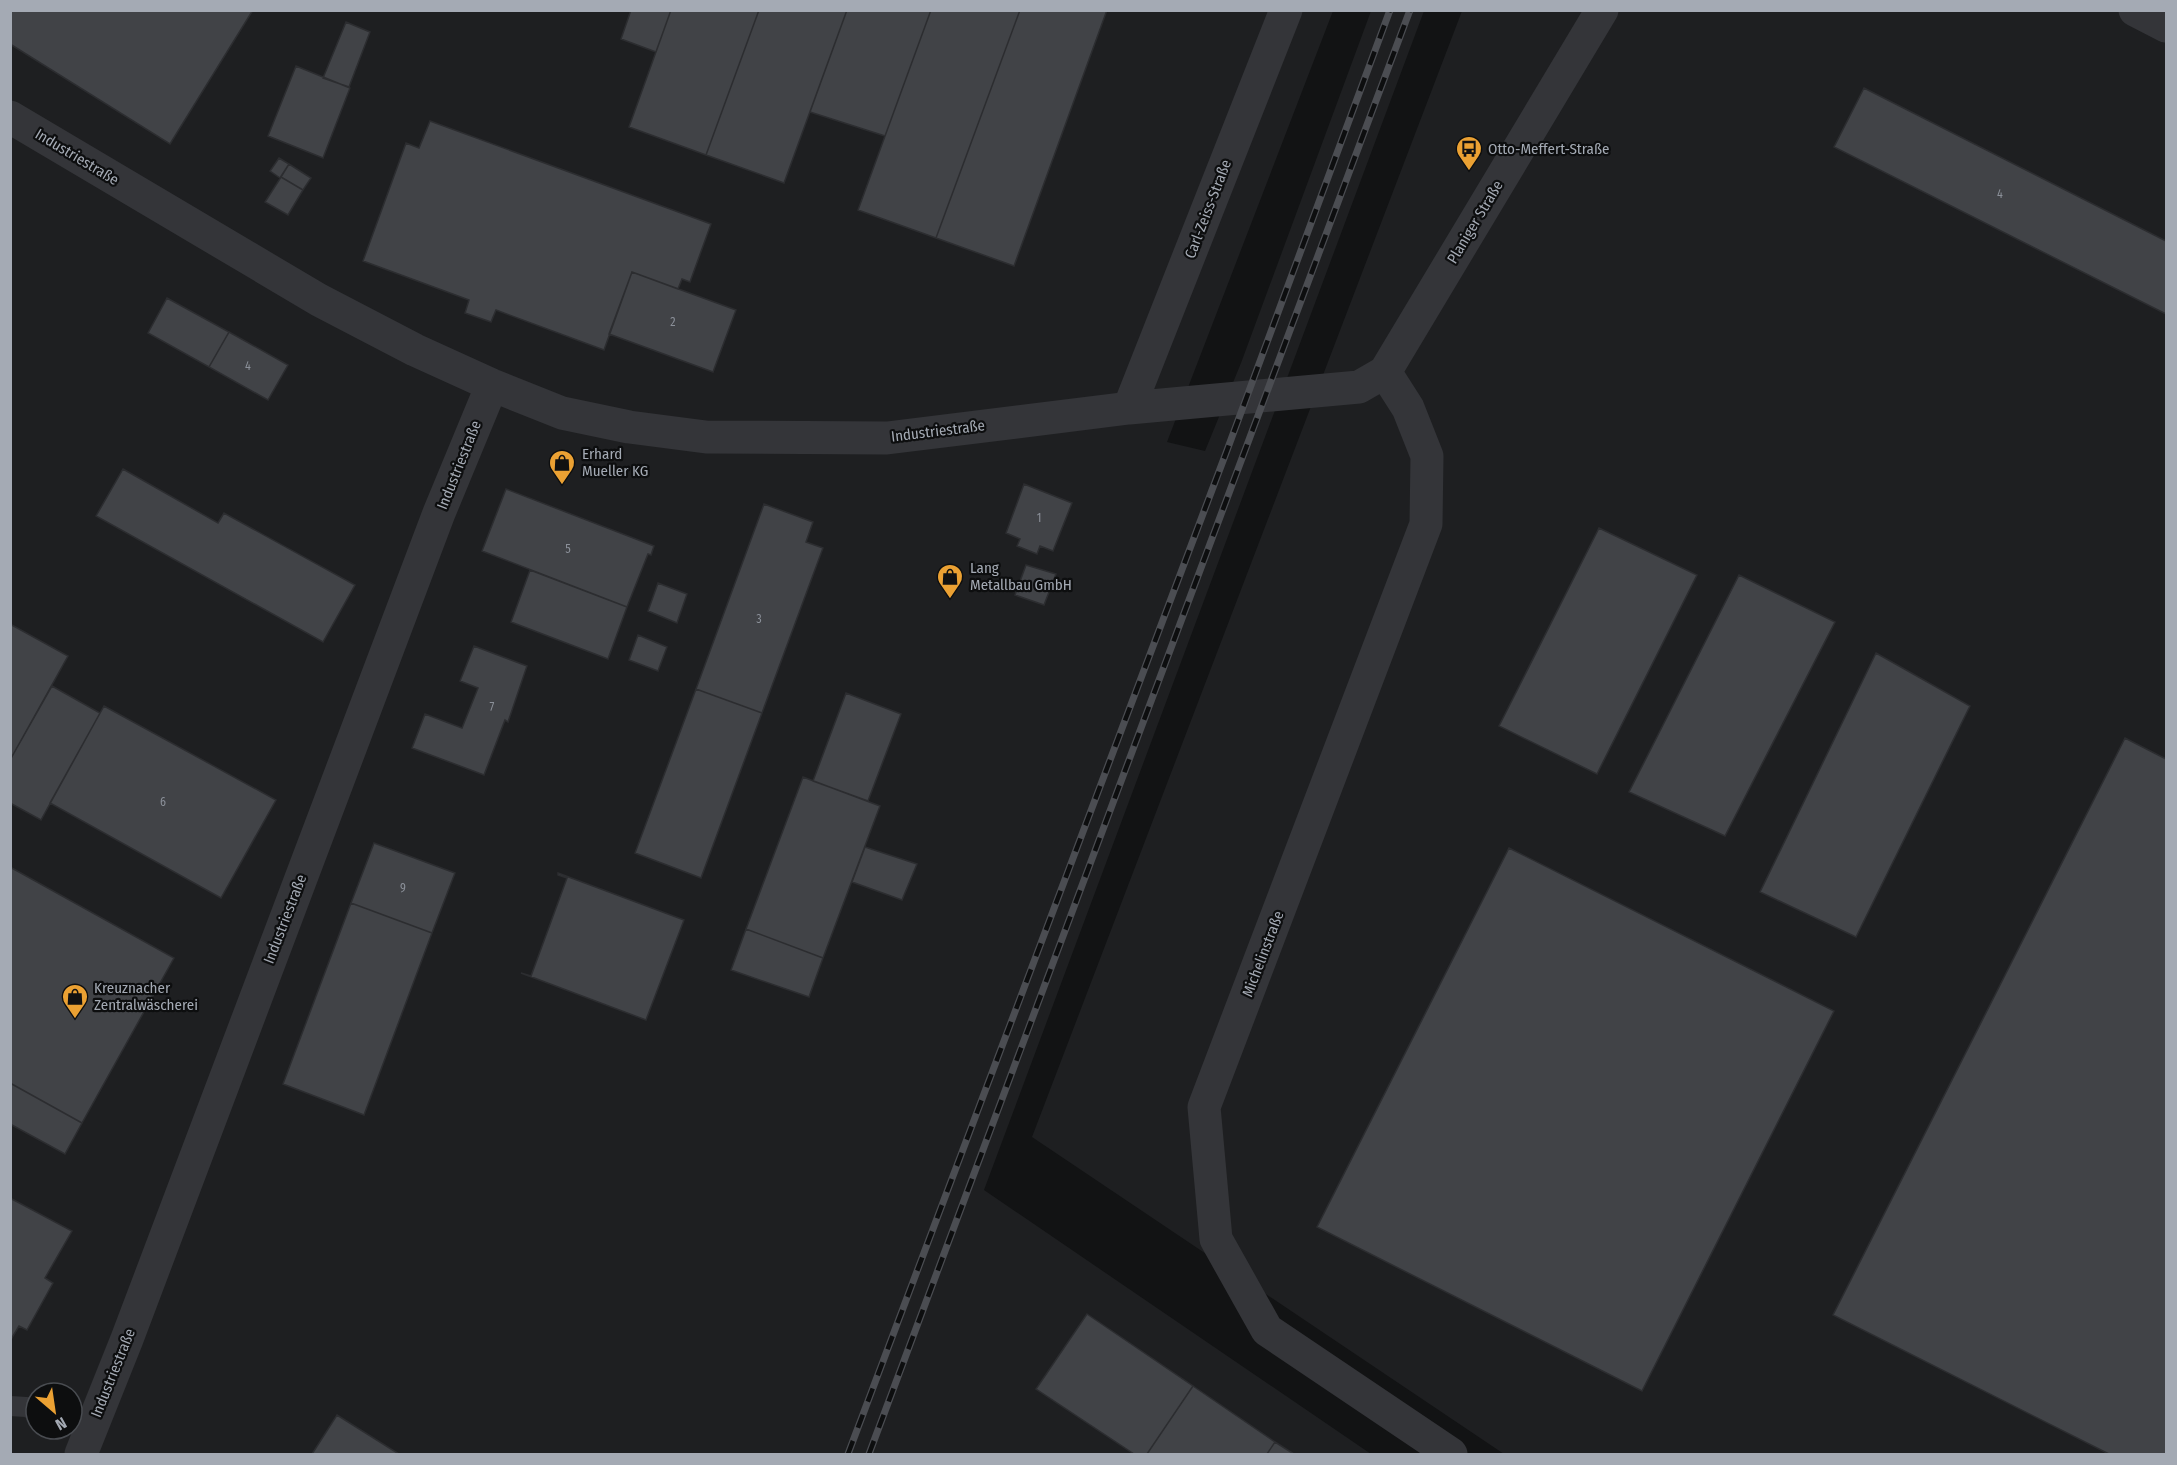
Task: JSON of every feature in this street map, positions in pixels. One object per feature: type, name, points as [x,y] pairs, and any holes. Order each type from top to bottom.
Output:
[{"type":"street","name":"Carl-Zeiss-Straße","points":[[1129,408],[1286,10]]},
{"type":"street","name":"Planiger Straße","points":[[1385,372],[1602,10]]},
{"type":"street","points":[[2135,10],[2166,26]]},
{"type":"street","name":"Industriestraße","points":[[10,117],[319,300],[415,350],[562,413],[628,427],[706,437],[886,438],[1129,408],[1359,387],[1385,372]]},
{"type":"street","name":"Michelinstraße","points":[[1385,372],[1408,408],[1427,456],[1426,524],[1204,1107],[1216,1239],[1267,1330],[1451,1455]]},
{"type":"street","name":"Industriestraße","points":[[84,1430],[131,1328],[439,513],[492,384]]},
{"type":"shaded area","points":[[10,11],[1333,11],[1167,442],[1205,451],[1241,363],[1371,11],[1424,11],[984,1190],[1371,1454],[11,1454]]},
{"type":"shaded area","points":[[1462,11],[2166,11],[2166,1454],[1504,1454],[1032,1137]]},
{"type":"building","points":[[10,10],[253,10],[170,144],[10,44]]},
{"type":"building","points":[[631,10],[671,10],[656,52],[621,39]]},
{"type":"building","points":[[671,10],[759,10],[706,155],[629,127]]},
{"type":"building","points":[[759,10],[847,10],[784,183],[706,155]]},
{"type":"building","points":[[847,10],[931,10],[885,136],[810,112]]},
{"type":"building","points":[[931,10],[1020,10],[936,238],[858,210]]},
{"type":"building","points":[[1020,10],[1107,10],[1014,266],[936,238]]},
{"type":"building","points":[[346,22],[370,32],[349,87],[323,78]]},
{"type":"building","points":[[296,66],[350,88],[323,158],[268,136]]},
{"type":"building","points":[[1864,88],[2166,241],[2166,314],[1834,147]]},
{"type":"building","points":[[430,121],[711,224],[690,282],[682,279],[678,289],[632,272],[604,350],[496,310],[491,322],[465,313],[469,300],[363,261],[406,143],[419,148]]},
{"type":"building","points":[[279,158],[289,164],[280,178],[270,171]]},
{"type":"building","points":[[289,164],[311,178],[303,190],[281,177]]},
{"type":"building","points":[[281,177],[303,190],[288,215],[265,202]]},
{"type":"building","points":[[632,272],[736,310],[713,372],[609,334]]},
{"type":"building","points":[[167,298],[229,332],[209,367],[148,333]]},
{"type":"building","points":[[229,332],[288,365],[268,400],[209,367]]},
{"type":"building","points":[[123,469],[218,523],[224,513],[355,585],[323,642],[96,516]]},
{"type":"building","points":[[1024,484],[1072,503],[1053,551],[1040,546],[1037,554],[1017,546],[1020,539],[1006,533]]},
{"type":"building","points":[[506,489],[654,546],[651,555],[648,554],[627,607],[482,551]]},
{"type":"building","points":[[764,504],[813,522],[806,542],[823,548],[762,713],[696,689]]},
{"type":"building","points":[[1599,528],[1697,575],[1597,774],[1499,726]]},
{"type":"building","points":[[1026,565],[1056,574],[1044,605],[1015,595]]},
{"type":"building","points":[[530,570],[627,607],[608,659],[511,622]]},
{"type":"building","points":[[1739,575],[1835,622],[1725,836],[1629,792]]},
{"type":"building","points":[[658,583],[687,594],[677,623],[648,611]]},
{"type":"building","points":[[10,624],[68,656],[10,760]]},
{"type":"building","points":[[638,635],[667,647],[658,671],[629,660]]},
{"type":"building","points":[[474,646],[527,666],[508,722],[505,720],[484,775],[412,748],[425,714],[462,728],[478,688],[460,681]]},
{"type":"building","points":[[1876,653],[1970,706],[1856,937],[1760,892]]},
{"type":"building","points":[[52,686],[100,713],[41,820],[10,803],[10,760]]},
{"type":"building","points":[[696,689],[762,713],[701,878],[635,853]]},
{"type":"building","points":[[846,693],[901,714],[868,801],[813,781]]},
{"type":"building","points":[[104,706],[276,800],[221,898],[50,803]]},
{"type":"building","points":[[2125,738],[2166,759],[2166,1454],[2109,1454],[1833,1315]]},
{"type":"building","points":[[803,777],[880,806],[823,958],[746,929]]},
{"type":"building","points":[[374,843],[455,873],[432,933],[351,903]]},
{"type":"building","points":[[865,847],[917,864],[902,900],[852,882]]},
{"type":"building","points":[[1509,848],[1834,1011],[1642,1391],[1317,1227]]},
{"type":"building","name":"Kreuznacher Zentralwäscherei","points":[[10,867],[174,958],[82,1123],[10,1083]]},
{"type":"building","points":[[558,873],[684,920],[646,1020],[521,973],[531,976],[567,878]]},
{"type":"building","points":[[351,903],[432,933],[364,1115],[283,1084]]},
{"type":"building","points":[[746,929],[823,958],[809,997],[731,970]]},
{"type":"building","points":[[10,1083],[82,1123],[65,1154],[10,1124]]},
{"type":"building","points":[[10,1198],[72,1231],[45,1278],[53,1283],[27,1330],[19,1326],[10,1341]]},
{"type":"building","points":[[1087,1314],[1193,1386],[1147,1454],[1134,1454],[1036,1389]]},
{"type":"building","points":[[1193,1386],[1275,1442],[1267,1454],[1147,1454]]},
{"type":"building","points":[[337,1415],[399,1454],[312,1454]]},
{"type":"building","points":[[1275,1442],[1294,1454],[1267,1454]]},
{"type":"railway","points":[[848,1454],[1226,453],[1390,10]]},
{"type":"railway","points":[[869,1454],[1410,10]]},
{"type":"place","name":"Otto-Meffert-Straße","points":[[1469,172]]},
{"type":"place","name":"Erhard Mueller KG","points":[[562,486]]},
{"type":"place","name":"Lang Metallbau GmbH","points":[[950,600]]},
{"type":"place","name":"Kreuznacher Zentralwäscherei","points":[[75,1020]]}]
